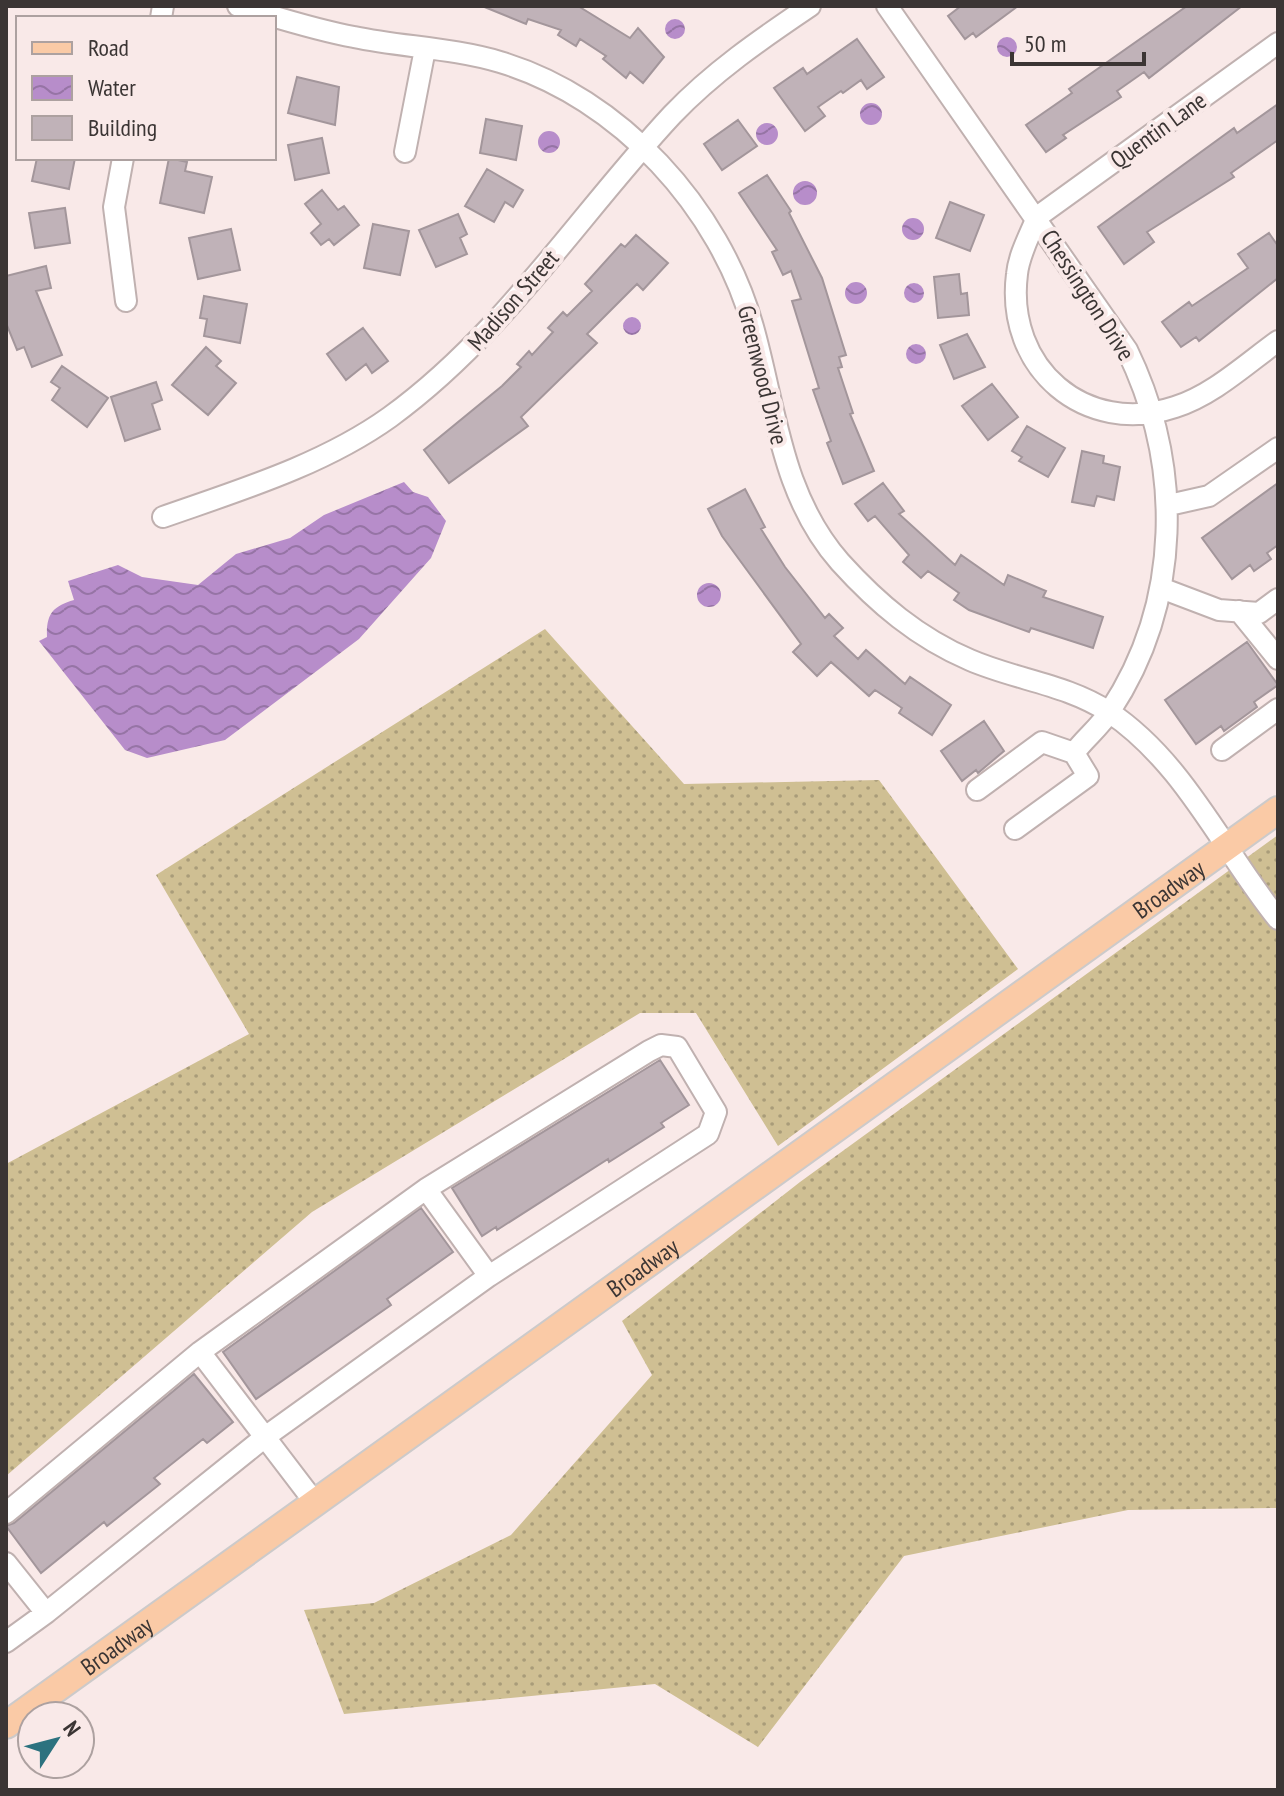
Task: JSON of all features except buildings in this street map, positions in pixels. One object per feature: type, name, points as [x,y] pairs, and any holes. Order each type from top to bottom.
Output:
[{"type":"main road","name":"Broadway","points":[[6,1725],[1278,810]]},
{"type":"street","name":"Greenwood Drive","points":[[238,6],[274,16]]},
{"type":"street","name":"Madison Street","points":[[163,517],[256,484],[340,448],[388,418],[472,349],[674,114],[746,49],[810,6]]},
{"type":"street","name":"Chessington Drive","points":[[887,6],[1127,350],[1154,412],[1169,505],[1168,549],[1161,588],[1143,646],[1109,712],[1074,753]]},
{"type":"street","name":"Greenwood Drive","points":[[276,17],[349,37],[473,55],[529,72],[581,99],[644,149],[694,204],[739,283],[754,329],[776,435],[795,489],[837,558],[898,619],[933,641],[970,660],[1067,689],[1109,712],[1163,761],[1278,919]]},
{"type":"street","name":"Quentin Lane","points":[[1037,217],[1278,43]]},
{"type":"street","points":[[405,152],[425,49]]},
{"type":"street","points":[[123,160],[114,207],[126,301]]},
{"type":"street","points":[[1037,217],[1022,255],[1016,295],[1019,328],[1035,364],[1072,400],[1114,414],[1154,412],[1198,398],[1278,341]]},
{"type":"street","points":[[1169,505],[1209,496],[1278,448]]},
{"type":"street","points":[[1161,588],[1219,610],[1259,613],[1278,599]]},
{"type":"street","points":[[1239,611],[1278,659]]},
{"type":"street","points":[[1222,750],[1278,709]]},
{"type":"street","points":[[977,790],[1042,742],[1074,753],[1088,776],[1015,829]]},
{"type":"street","points":[[6,1513],[200,1352],[426,1189],[649,1051],[661,1045],[677,1047],[716,1112],[708,1134],[489,1276],[265,1437],[6,1642]]},
{"type":"street","points":[[426,1189],[489,1276]]},
{"type":"street","points":[[200,1352],[316,1504]]},
{"type":"street","points":[[6,1563],[46,1613]]},
{"type":"shaded area","points":[[545,629],[684,784],[879,780],[1018,969],[778,1146],[696,1013],[640,1013],[312,1212],[6,1476],[6,1164],[249,1034],[156,875]]},
{"type":"shaded area","points":[[1278,835],[1278,1508],[1128,1510],[904,1556],[758,1747],[655,1684],[344,1714],[304,1610],[374,1603],[511,1535],[652,1375],[622,1321],[800,1182]]},
{"type":"water","points":[[671,19],[679,19],[685,29],[679,39],[671,39],[665,33],[665,25]]},
{"type":"water","points":[[1003,37],[1011,37],[1017,47],[1011,57],[1003,57],[997,51],[997,43]]},
{"type":"water","points":[[871,103],[882,114],[871,125],[860,114]]},
{"type":"water","points":[[767,123],[775,126],[778,134],[775,142],[767,145],[759,142],[756,134],[759,126]]},
{"type":"water","points":[[549,131],[557,134],[560,142],[557,150],[549,153],[541,150],[538,142],[541,134]]},
{"type":"water","points":[[805,181],[813,185],[817,193],[813,201],[805,205],[797,201],[793,193],[797,185]]},
{"type":"water","points":[[913,218],[921,221],[924,229],[921,237],[913,240],[905,237],[902,229],[905,221]]},
{"type":"water","points":[[856,282],[864,285],[867,293],[864,301],[856,304],[848,301],[845,293],[848,285]]},
{"type":"water","points":[[914,283],[921,286],[924,293],[921,300],[914,303],[907,300],[904,293],[907,286]]},
{"type":"water","points":[[628,317],[636,317],[641,326],[639,333],[628,335],[623,330],[623,322]]},
{"type":"water","points":[[912,344],[920,344],[926,354],[920,364],[912,364],[906,358],[906,350]]},
{"type":"water","points":[[404,482],[413,492],[428,497],[446,521],[431,558],[359,639],[225,740],[147,758],[125,750],[39,641],[47,637],[52,612],[74,600],[68,581],[118,565],[142,577],[198,585],[236,554],[290,538],[324,515]]},
{"type":"water","points":[[709,583],[718,586],[721,595],[718,604],[709,607],[700,604],[697,595],[700,586]]}]
